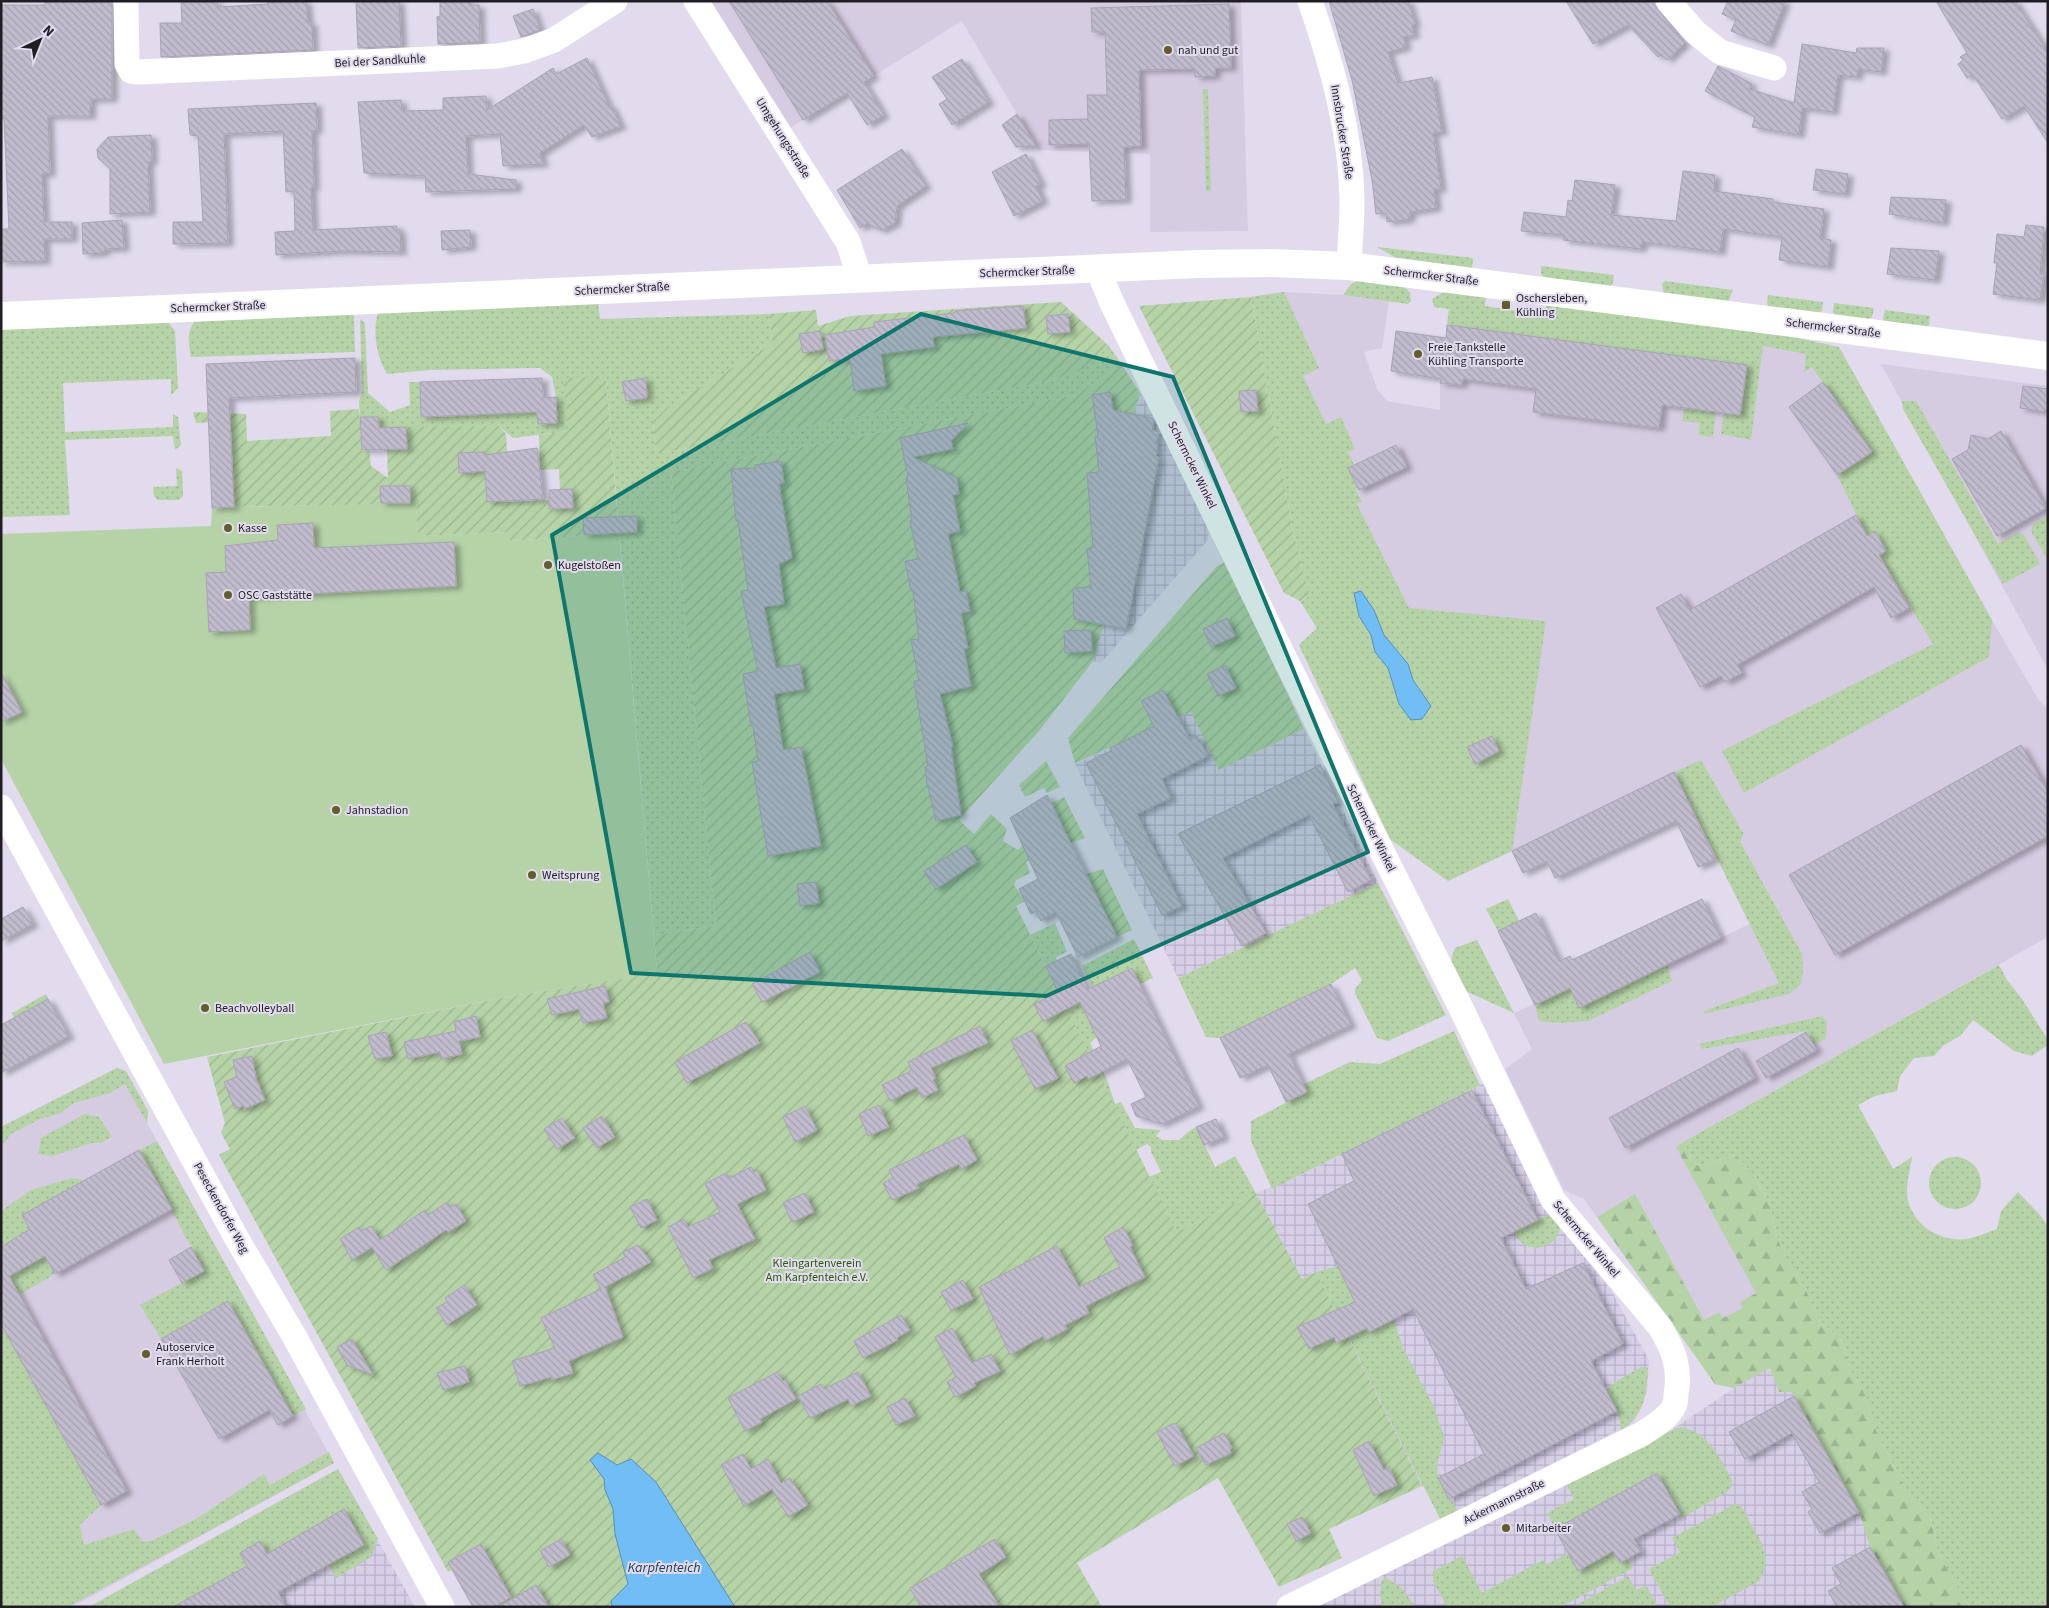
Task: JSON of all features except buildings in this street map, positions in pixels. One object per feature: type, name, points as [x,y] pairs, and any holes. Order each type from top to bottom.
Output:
[{"type":"main road","name":"Schermcker Straße","points":[[1,316],[1253,263],[1349,266],[2048,356]]},
{"type":"street","name":"Bei der Sandkuhle","points":[[126,1],[127,64],[131,71],[139,72],[498,56],[524,51],[554,40],[615,1]]},
{"type":"street","name":"Umgehungsstraße","points":[[696,1],[848,242],[856,266],[857,279]]},
{"type":"street","name":"Innsbrucker Straße","points":[[1310,1],[1328,52],[1348,155],[1352,198],[1349,266]]},
{"type":"street","points":[[1668,1],[1695,32],[1720,52],[1774,68]]},
{"type":"street","name":"Schermcker Winkel","points":[[1098,269],[1114,308],[1285,659],[1461,1008],[1553,1200],[1660,1327],[1671,1345],[1678,1365]]},
{"type":"street","name":"Peseckendorfer Weg","points":[[1,807],[237,1239],[298,1342],[442,1607]]},
{"type":"street","name":"Ackermannstraße","points":[[1290,1607],[1642,1434],[1661,1420],[1674,1406],[1678,1384],[1678,1365]]},
{"type":"highlighted area","points":[[921,314],[1173,377],[1368,852],[1046,996],[631,973],[552,535]]},
{"type":"shaded area","points":[[706,1],[1241,1],[1248,231],[1150,232],[1150,154],[1038,150],[962,21],[787,130]]},
{"type":"shaded area","points":[[1284,292],[1343,295],[1389,301],[1382,348],[1364,352],[1377,389],[1387,401],[1440,410],[1440,383],[1462,385],[1469,328],[1763,346],[1840,359],[2038,699],[2048,709],[2048,937],[1683,1142],[1799,1350],[1734,1388],[1715,1384],[1584,1199],[1564,1190],[1505,1069],[1532,1049],[1514,1013],[1570,988],[1579,1007],[1778,910],[1740,841],[1744,834],[1701,760],[1448,881],[1390,839],[1299,645],[1317,628],[1300,601],[1310,596],[1251,297]]},
{"type":"shaded area","points":[[1881,364],[2048,386],[2048,670]]},
{"type":"shaded area","points":[[1140,393],[1156,418],[1209,526],[1208,540],[1101,663],[1093,661],[1104,624],[1134,414]]},
{"type":"shaded area","points":[[1191,712],[1219,770],[1304,729],[1378,883],[1178,978],[1075,764]]},
{"type":"shaded area","name":"Autoservice Frank Herholt","points":[[117,1068],[334,1463],[72,1607],[1,1607],[1,1127]]},
{"type":"shaded area","points":[[1484,1083],[1550,1214],[1611,1290],[1649,1360],[1647,1391],[1633,1423],[1458,1511],[1422,1486],[1316,1272],[1302,1279],[1256,1193],[1295,1178]]},
{"type":"shaded area","points":[[1799,1350],[1953,1607],[1308,1607],[1670,1431],[1734,1388]]},
{"type":"shaded area","points":[[338,1469],[415,1607],[89,1607],[164,1565]]},
{"type":"green space","points":[[1203,89],[1208,89],[1211,191],[1206,191]]},
{"type":"green space","points":[[1377,247],[1473,258],[1472,268],[1394,257]]},
{"type":"green space","points":[[1541,266],[1614,275],[1613,283],[1610,286],[1544,277],[1541,274]]},
{"type":"green space","points":[[1359,280],[1402,284],[1410,293],[1411,301],[1408,304],[1343,295],[1351,284]]},
{"type":"green space","points":[[1665,281],[1733,290],[1728,302],[1664,293],[1662,284]]},
{"type":"green space","points":[[1454,291],[1486,295],[1485,306],[1545,315],[1547,302],[1766,331],[1839,347],[1992,620],[1989,657],[1744,793],[1722,751],[1933,644],[1879,555],[1886,551],[1875,532],[1867,536],[1837,475],[1871,451],[1812,367],[1804,372],[1806,354],[1763,346],[1751,440],[1721,434],[1724,413],[1740,415],[1747,365],[1447,325],[1449,309],[1434,307],[1432,299],[1442,293]]},
{"type":"green space","points":[[1284,292],[1319,368],[1303,376],[1326,424],[1341,417],[1355,449],[1348,452],[1354,465],[1358,487],[1355,489],[1362,502],[1357,504],[1409,608],[1546,621],[1512,851],[1448,881],[1390,839],[1299,645],[1317,628],[1300,601],[1310,596],[1293,531],[1251,297]],"holes":[[[1361,591],[1374,610],[1384,635],[1408,664],[1413,680],[1420,688],[1399,704],[1388,667],[1375,652],[1371,635],[1359,616],[1354,593]]]},
{"type":"green space","points":[[1768,295],[1823,302],[1822,311],[1818,313],[1769,307],[1767,304]]},
{"type":"green space","points":[[1251,297],[1293,531],[1310,596],[1300,601],[1284,593],[1139,306]]},
{"type":"green space","points":[[1061,302],[1109,346],[1087,367],[1075,373],[1049,381],[656,454],[653,421],[666,408],[772,344],[769,314],[816,310],[818,326],[850,316]]},
{"type":"green space","points":[[598,303],[600,319],[769,314],[772,344],[666,408],[653,421],[656,454],[1049,381],[1082,368],[1109,346],[1122,365],[1076,395],[671,472],[716,926],[654,935],[606,377],[568,431],[513,438],[499,426],[379,428],[378,417],[360,417],[359,401],[362,392],[360,319],[365,323],[368,393],[390,412],[410,405],[409,382],[420,382],[422,417],[537,412],[538,424],[557,423],[556,397],[552,377],[540,368],[430,370],[387,374],[377,344],[375,328],[378,313]]},
{"type":"green space","points":[[1834,303],[1874,308],[1872,317],[1869,319],[1835,315],[1833,312]]},
{"type":"green space","points":[[1885,310],[1930,316],[1929,325],[1927,327],[1886,322],[1883,319]]},
{"type":"green space","points":[[350,314],[354,316],[355,352],[191,357],[189,334],[194,322]]},
{"type":"green space","points":[[168,322],[175,331],[178,388],[171,395],[171,379],[63,383],[65,432],[173,427],[173,414],[178,417],[181,445],[175,450],[173,436],[65,440],[70,515],[1,517],[1,329]]},
{"type":"green space","name":"Kleingartenverein Am Karpfenteich e.V.","points":[[1122,365],[1140,393],[1134,414],[1104,624],[1093,661],[1039,731],[959,820],[974,834],[991,814],[1007,829],[1003,841],[1018,850],[1023,845],[1031,860],[1026,862],[1030,873],[1016,880],[1014,885],[1025,901],[1016,906],[1177,1232],[1256,1193],[1302,1279],[1316,1272],[1422,1486],[1329,1529],[1342,1558],[1279,1587],[1218,1478],[1077,1563],[1102,1607],[501,1607],[500,1605],[495,1607],[473,1607],[452,1570],[448,1572],[219,1155],[230,1149],[221,1133],[225,1123],[207,1057],[506,997],[657,973],[654,935],[716,926],[671,472],[1076,395]]},
{"type":"green space","points":[[606,377],[619,533],[510,541],[509,532],[418,536],[416,503],[410,503],[410,486],[380,486],[381,504],[234,507],[230,421],[196,423],[193,412],[246,414],[247,441],[331,436],[330,411],[359,409],[362,451],[369,450],[371,466],[388,478],[387,450],[407,449],[406,427],[499,426],[506,434],[510,502],[549,500],[560,490],[559,469],[540,470],[539,435],[568,431],[563,378]]},
{"type":"green space","points":[[1902,401],[1916,401],[1998,544],[2018,532],[2024,535],[2040,564],[2003,584],[1903,409]]},
{"type":"green space","points":[[1684,408],[1716,412],[1713,437],[1698,435],[1700,423],[1682,421]]},
{"type":"green space","points":[[176,468],[182,471],[183,496],[179,500],[158,500],[154,496],[153,487],[177,486]]},
{"type":"green space","name":"Jahnstadion","points":[[416,502],[418,536],[510,532],[510,541],[619,533],[657,973],[506,997],[164,1064],[1,759],[1,534],[211,526],[212,508]]},
{"type":"green space","points":[[2048,516],[2047,559],[2031,531],[2033,524]]},
{"type":"green space","points":[[1225,562],[1304,729],[1219,770],[1191,712],[1075,763],[1068,738],[1217,566]]},
{"type":"green space","points":[[1701,760],[1744,834],[1740,841],[1802,954],[1803,969],[1801,984],[1789,994],[1704,1014],[1704,1011],[1779,983],[1674,772]]},
{"type":"green space","points":[[1046,761],[1060,787],[1047,793],[1044,788],[1025,797],[1019,785]]},
{"type":"green space","points":[[1064,797],[1085,838],[1071,843],[1052,803]]},
{"type":"green space","points":[[1103,869],[1132,930],[1117,937],[1086,874]]},
{"type":"green space","points":[[1378,883],[1446,1015],[1388,1041],[1377,1038],[1355,993],[1355,989],[1362,980],[1355,968],[1331,984],[1220,1038],[1206,1037],[1178,978]]},
{"type":"green space","points":[[1508,899],[1519,921],[1498,931],[1486,909]]},
{"type":"green space","points":[[1055,923],[1067,952],[1056,957],[1057,961],[1046,966],[1030,935]]},
{"type":"green space","points":[[1134,939],[1153,978],[1140,984],[1131,968],[1093,987],[1111,1025],[1090,1043],[1108,1082],[1115,1104],[1121,1102],[1135,1128],[1161,1130],[1156,1136],[1162,1140],[1179,1140],[1196,1127],[1215,1167],[1235,1156],[1256,1193],[1177,1232],[1149,1177],[1161,1172],[1151,1152],[1151,1147],[1147,1144],[1136,1150],[1064,1005],[1092,987],[1082,966]]},
{"type":"green space","points":[[1477,940],[1514,1013],[1461,989],[1452,969],[1453,954],[1455,948]]},
{"type":"green space","points":[[1667,964],[1672,981],[1588,1021],[1559,1023],[1539,1021],[1535,1005],[1570,988],[1579,1007]]},
{"type":"green space","points":[[1999,965],[2007,980],[2022,999],[2048,1040],[2048,1045],[2032,1056],[2014,1051],[1973,1020],[1960,1036],[1944,1045],[1934,1056],[1914,1058],[1900,1076],[1897,1091],[1875,1096],[1858,1105],[1893,1169],[1912,1157],[1907,1193],[1909,1204],[1918,1220],[1932,1232],[1949,1238],[1967,1239],[1997,1229],[2001,1211],[2018,1192],[2041,1216],[2048,1227],[2048,1607],[1970,1607],[1962,1597],[1938,1552],[1931,1520],[1906,1490],[1876,1430],[1865,1395],[1849,1367],[1843,1342],[1819,1320],[1804,1286],[1784,1255],[1776,1234],[1770,1204],[1756,1178],[1736,1155],[1698,1166],[1683,1142]]},
{"type":"green space","points":[[46,994],[48,999],[14,1018],[12,1013]]},
{"type":"green space","points":[[1822,1016],[1827,1023],[1826,1039],[1814,1044],[1806,1031],[1702,1049],[1699,1044]]},
{"type":"green space","points":[[1454,1031],[1480,1085],[1272,1189],[1251,1141],[1251,1121],[1306,1092],[1304,1084],[1350,1062],[1380,1064]]},
{"type":"green space","points":[[117,1068],[126,1071],[148,1111],[147,1123],[125,1084],[110,1093],[74,1103],[59,1114],[40,1119],[11,1134],[4,1143],[1,1142],[1,1127]]},
{"type":"green space","points":[[85,1114],[99,1117],[112,1137],[100,1143],[92,1143],[52,1156],[38,1154],[41,1138]]},
{"type":"green space","points":[[157,1141],[306,1409],[293,1416],[228,1301],[192,1321],[249,1422],[180,1328],[161,1339],[140,1305],[204,1271],[139,1150]]},
{"type":"green space","points":[[1683,1142],[1698,1166],[1736,1155],[1756,1178],[1770,1204],[1776,1234],[1784,1255],[1804,1286],[1819,1320],[1843,1342],[1849,1367],[1865,1395],[1876,1430],[1906,1490],[1931,1520],[1938,1552],[1962,1597],[1970,1607],[1904,1607],[1870,1547],[1859,1512],[1791,1392],[1779,1392],[1770,1368],[1734,1388],[1715,1384],[1597,1217],[1635,1194],[1704,1320],[1719,1312],[1723,1318],[1743,1308],[1740,1302],[1756,1293],[1676,1147]]},
{"type":"green space","points":[[1950,1157],[1960,1157],[1974,1164],[1981,1178],[1981,1188],[1974,1202],[1960,1209],[1950,1209],[1940,1205],[1933,1198],[1929,1188],[1929,1178],[1933,1168],[1940,1161]]},
{"type":"green space","points":[[72,1178],[85,1180],[22,1215],[30,1229],[1,1247],[1,1211],[31,1190]]},
{"type":"green space","points":[[1550,1214],[1560,1228],[1555,1239],[1545,1246],[1539,1247],[1527,1246],[1519,1240],[1514,1232]]},
{"type":"green space","points":[[45,1256],[55,1274],[19,1295],[7,1277]]},
{"type":"green space","points":[[1338,1266],[1356,1303],[1394,1319],[1403,1348],[1434,1407],[1444,1437],[1437,1465],[1438,1478],[1458,1511],[1440,1519],[1316,1272]]},
{"type":"green space","points":[[1,1324],[101,1505],[80,1525],[84,1545],[134,1529],[143,1542],[151,1541],[196,1519],[264,1474],[270,1485],[329,1452],[334,1463],[68,1607],[1,1607]]},
{"type":"green space","points":[[1641,1367],[1648,1368],[1643,1404],[1635,1418],[1621,1430],[1618,1413],[1606,1390]]},
{"type":"green space","points":[[1681,1427],[1700,1435],[1713,1447],[1732,1480],[1731,1487],[1727,1492],[1682,1518],[1656,1473],[1555,1529],[1547,1513],[1574,1499],[1565,1482]]},
{"type":"green space","points":[[338,1469],[378,1539],[371,1557],[336,1578],[328,1564],[364,1544],[344,1509],[267,1554],[260,1542],[240,1553],[247,1566],[173,1607],[109,1607],[107,1604],[103,1607],[89,1607]]},
{"type":"green space","points":[[1735,1504],[1741,1506],[1762,1544],[1766,1558],[1765,1569],[1759,1581],[1712,1607],[1670,1607],[1649,1569],[1680,1552],[1672,1538]]},
{"type":"green space","points":[[1621,1546],[1633,1568],[1561,1607],[1447,1607],[1433,1581],[1433,1571],[1462,1556],[1482,1593],[1543,1560],[1546,1565],[1568,1553],[1578,1571]]},
{"type":"green space","points":[[1628,1576],[1636,1590],[1646,1585],[1658,1607],[1573,1607]]},
{"type":"green space","points":[[1386,1578],[1402,1588],[1415,1607],[1382,1607],[1380,1593],[1382,1580]]},
{"type":"water","points":[[1361,591],[1374,610],[1384,635],[1408,664],[1413,680],[1431,706],[1422,719],[1411,720],[1399,704],[1388,668],[1375,652],[1371,635],[1359,616],[1354,593]]},
{"type":"water","name":"Karpfenteich","points":[[598,1453],[617,1465],[631,1459],[656,1482],[735,1607],[612,1607],[611,1601],[628,1584],[615,1534],[613,1509],[605,1490],[604,1479],[590,1460]]},
{"type":"place","name":"nah und gut","points":[[1168,50]]},
{"type":"place","name":"Oschersleben, Kühling","points":[[1506,305]]},
{"type":"place","name":"Freie Tankstelle Kühling Transporte","points":[[1418,354]]},
{"type":"place","name":"Kasse","points":[[228,528]]},
{"type":"place","name":"Kugelstoßen","points":[[548,565]]},
{"type":"place","name":"OSC Gaststätte","points":[[228,595]]},
{"type":"place","name":"Jahnstadion","points":[[336,810]]},
{"type":"place","name":"Weitsprung","points":[[532,875]]},
{"type":"place","name":"Beachvolleyball","points":[[205,1008]]},
{"type":"place","name":"Autoservice Frank Herholt","points":[[146,1354]]},
{"type":"place","name":"Mitarbeiter","points":[[1506,1528]]}]
